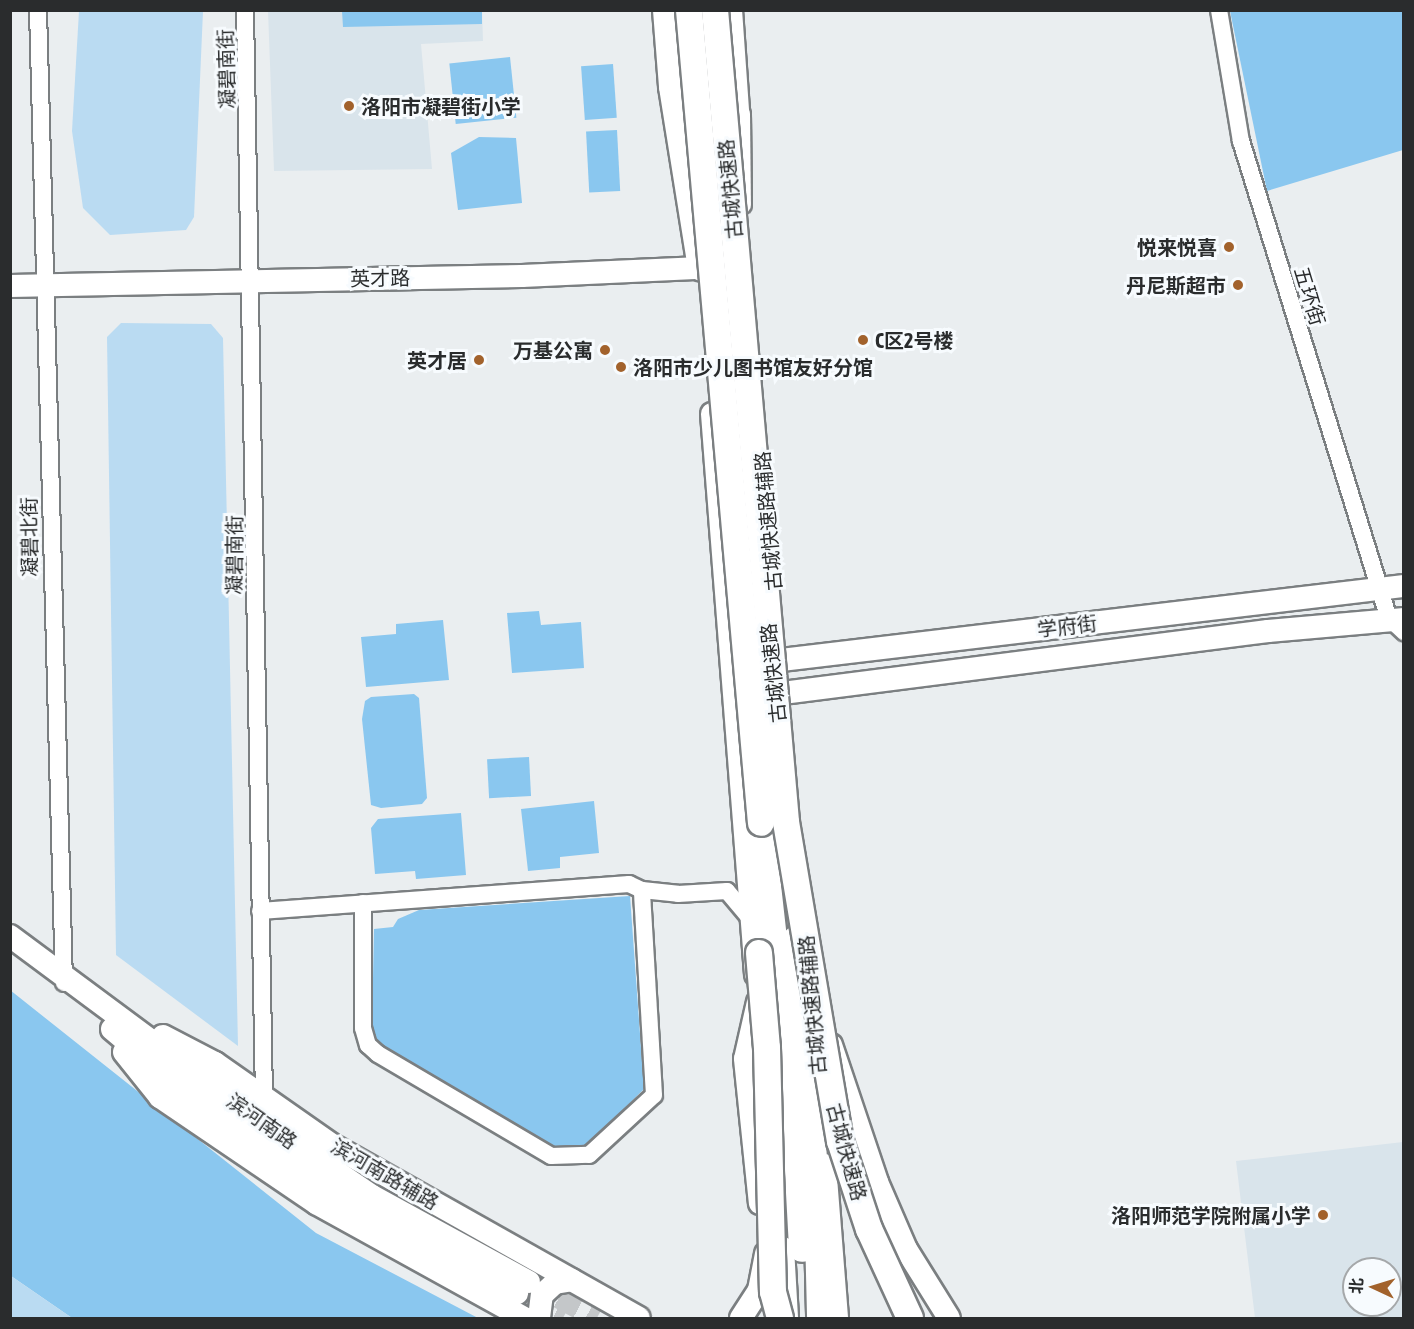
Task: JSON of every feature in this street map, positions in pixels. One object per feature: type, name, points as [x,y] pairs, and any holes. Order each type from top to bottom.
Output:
[{"type":"highway","points":[[666,10],[672,87],[702,274]]},
{"type":"highway","name":"古城快速路","points":[[689,10],[773,822],[840,1141],[869,1229],[910,1318]]},
{"type":"highway","name":"古城快速路","points":[[716,10],[773,822],[759,953],[767,1048],[769,1207],[773,1292],[780,1318]]},
{"type":"highway","points":[[729,10],[744,254]]},
{"type":"highway","points":[[773,822],[796,1137],[805,1318]]},
{"type":"highway","points":[[773,822],[817,1192],[820,1318]]},
{"type":"main road","points":[[678,10],[702,274],[750,918],[787,1318]]},
{"type":"main road","name":"古城快速路辅路","points":[[724,10],[811,987],[837,1318]]},
{"type":"main road","name":"英才路","points":[[10,286],[44,289],[522,276],[702,274],[744,254]]},
{"type":"main road","name":"英才路","points":[[10,294],[44,289]]},
{"type":"main road","name":"学府街","points":[[731,666],[1404,586]]},
{"type":"main road","name":"学府街","points":[[734,700],[784,691],[1400,622]]},
{"type":"main road","name":"滨河南路","points":[[10,936],[96,1007],[177,1084],[304,1172],[402,1233],[523,1287]]},
{"type":"main road","name":"滨河南路","points":[[10,952],[64,981]]},
{"type":"main road","points":[[811,987],[877,1182],[906,1249],[949,1318]]},
{"type":"main road","points":[[741,1318],[759,1290],[766,1254],[745,1059],[758,1002]]},
{"type":"main road","points":[[96,1007],[160,1097],[316,1203],[525,1318]]},
{"type":"main road","name":"滨河南路辅路","points":[[96,1007],[215,1063],[332,1145],[635,1317]]},
{"type":"main road","points":[[539,1318],[542,1295],[555,1282],[573,1280]]},
{"type":"street","name":"凝碧北街","points":[[38,10],[64,981]]},
{"type":"street","name":"凝碧南街","points":[[245,10],[253,283],[264,1099]]},
{"type":"street","points":[[654,10],[661,92],[702,274]]},
{"type":"street","points":[[740,10],[744,254]]},
{"type":"street","name":"五环街","points":[[1219,10],[1241,141],[1380,589]]},
{"type":"street","points":[[1380,589],[1400,622]]},
{"type":"street","points":[[260,911],[629,884],[642,890],[678,894],[726,891],[750,918]]},
{"type":"street","points":[[363,903],[363,1028],[368,1045],[378,1054],[551,1155],[589,1155],[654,1095],[642,890]]},
{"type":"shaded area","points":[[79,11],[203,11],[194,217],[186,230],[110,235],[83,208],[72,131]]},
{"type":"shaded area","name":"洛阳市凝碧街小学","points":[[268,11],[482,11],[483,41],[421,44],[432,169],[274,171]]},
{"type":"shaded area","points":[[342,11],[482,11],[482,24],[343,27]]},
{"type":"shaded area","points":[[1230,11],[1403,11],[1403,150],[1267,191]]},
{"type":"shaded area","points":[[510,57],[516,118],[456,124],[449,63]]},
{"type":"shaded area","points":[[613,64],[617,118],[585,120],[581,66]]},
{"type":"shaded area","points":[[617,130],[620,191],[589,193],[586,132]]},
{"type":"shaded area","points":[[479,137],[516,138],[522,203],[458,210],[451,153]]},
{"type":"shaded area","points":[[121,323],[211,324],[223,338],[238,1046],[116,955],[107,337]]},
{"type":"shaded area","points":[[539,611],[541,625],[581,622],[584,668],[512,673],[507,613]]},
{"type":"shaded area","points":[[443,620],[449,680],[366,687],[361,637],[396,634],[396,624]]},
{"type":"shaded area","points":[[414,694],[419,698],[427,798],[422,804],[381,808],[371,805],[362,719],[365,701],[371,697]]},
{"type":"shaded area","points":[[529,757],[531,796],[489,798],[487,759]]},
{"type":"shaded area","points":[[594,801],[599,853],[560,857],[560,868],[528,871],[521,809]]},
{"type":"shaded area","points":[[461,813],[466,875],[416,879],[415,871],[375,874],[371,828],[378,819]]},
{"type":"shaded area","points":[[630,896],[644,1089],[586,1146],[554,1147],[376,1043],[372,1028],[374,929],[393,927],[398,919],[419,910]]},
{"type":"shaded area","points":[[10,990],[316,1233],[478,1318],[72,1318],[11,1276]]},
{"type":"shaded area","name":"洛阳师范学院附属小学","points":[[1403,1142],[1403,1318],[1255,1318],[1236,1161]]},
{"type":"shaded area","points":[[11,1276],[72,1318],[11,1318]]},
{"type":"tunnel","points":[[530,1282],[597,1318]]},
{"type":"tunnel","points":[[526,1298],[563,1318]]},
{"type":"place","name":"洛阳市凝碧街小学","points":[[349,106]]},
{"type":"place","name":"悦来悦喜","points":[[1229,247]]},
{"type":"place","name":"丹尼斯超市","points":[[1238,285]]},
{"type":"place","name":"C区2号楼","points":[[863,340]]},
{"type":"place","name":"万基公寓","points":[[605,350]]},
{"type":"place","name":"英才居","points":[[479,360]]},
{"type":"place","name":"洛阳市少儿图书馆友好分馆","points":[[621,367]]},
{"type":"place","name":"洛阳师范学院附属小学","points":[[1323,1215]]}]
